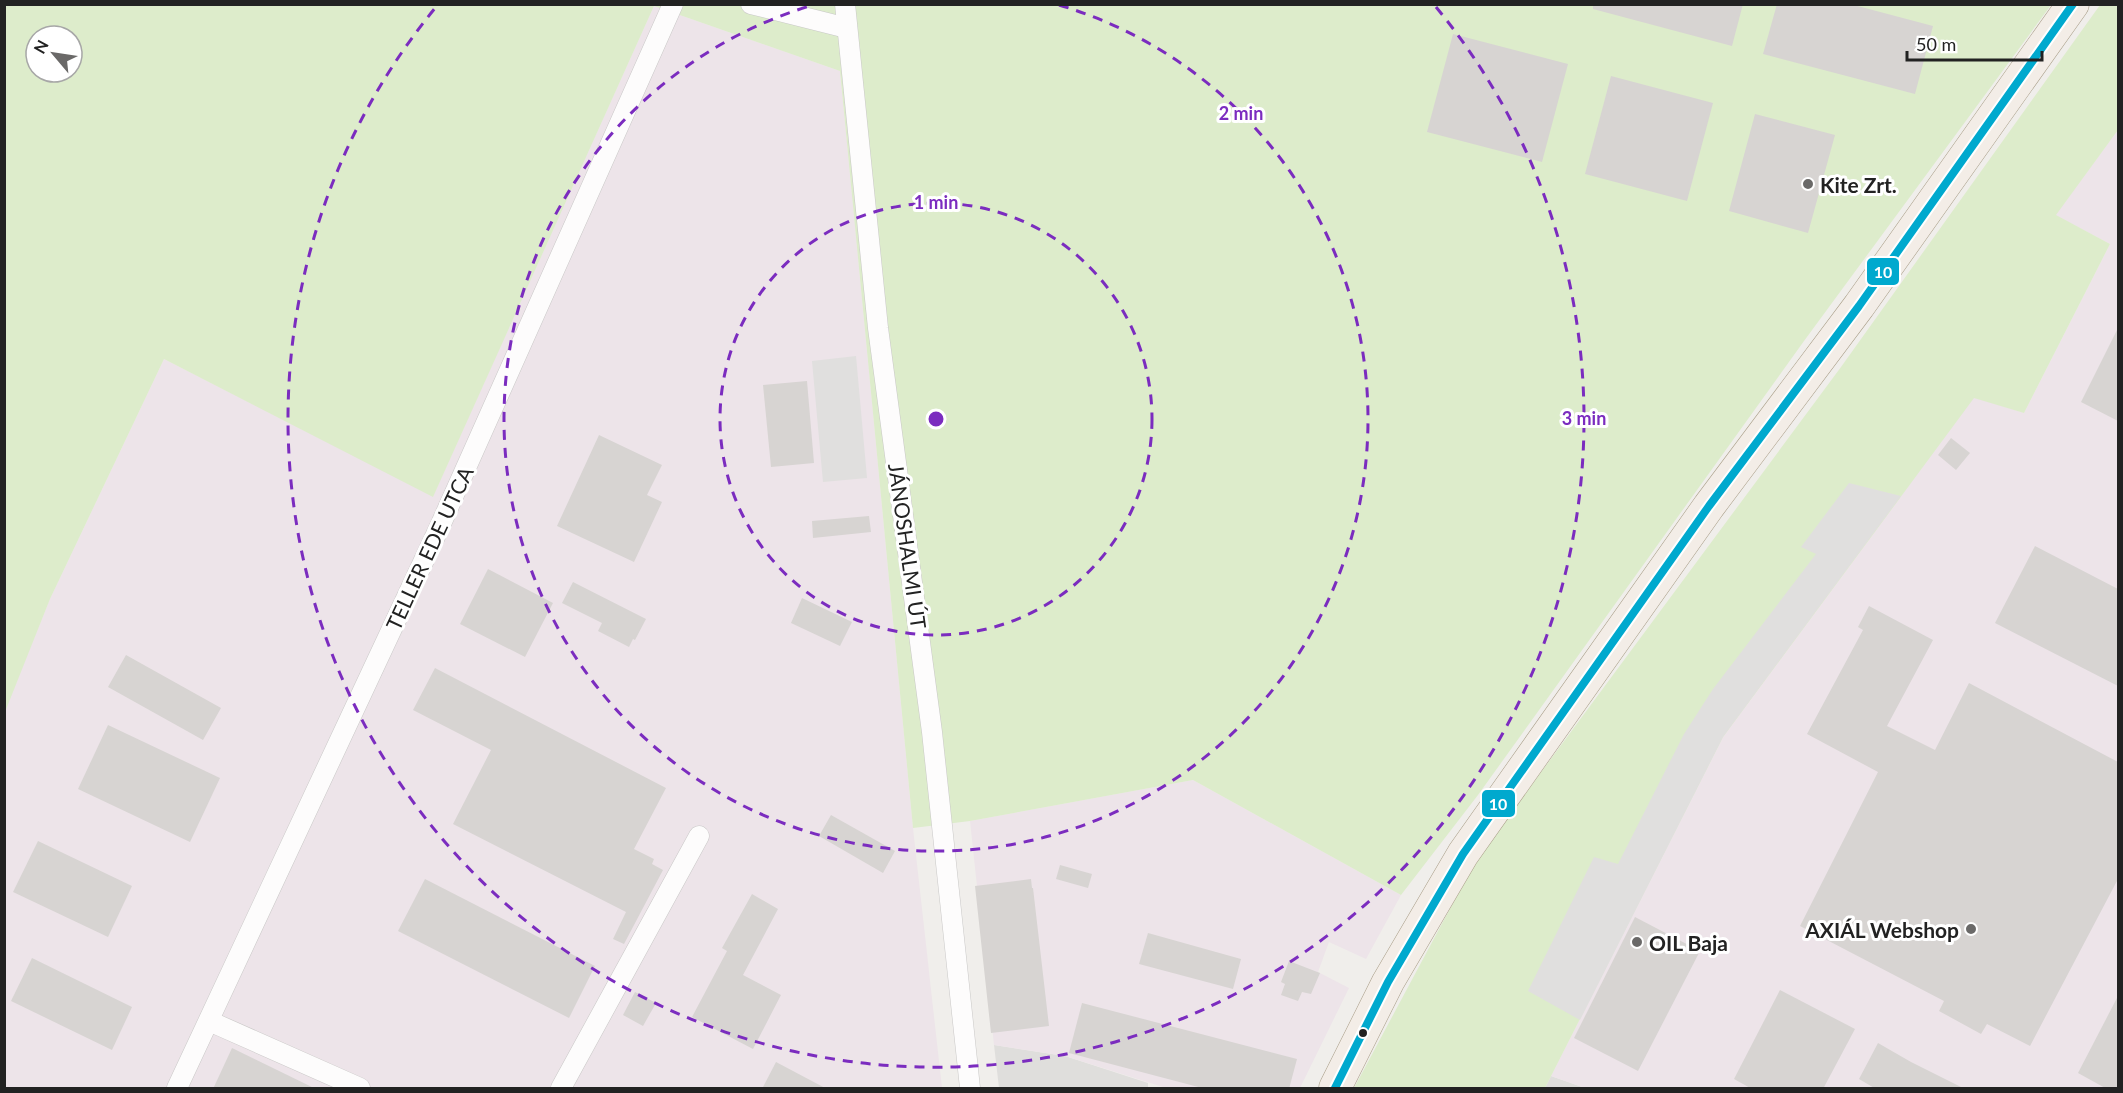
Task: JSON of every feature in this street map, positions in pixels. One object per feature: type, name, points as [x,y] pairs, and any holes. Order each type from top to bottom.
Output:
[{"type":"main road","points":[[1335,1089],[1388,982],[1463,854],[1709,506],[1859,306],[2073,4]]},
{"type":"street","name":"TELLER EDE UTCA","points":[[177,1089],[440,526],[673,4]]},
{"type":"street","points":[[751,4],[847,28]]},
{"type":"street","name":"JÁNOSHALMI ÚT","points":[[845,4],[878,328],[932,732],[970,1089]]},
{"type":"street","points":[[561,1089],[699,836]]},
{"type":"street","points":[[209,1021],[360,1089]]},
{"type":"shaded area","points":[[654,6],[840,71],[913,828],[942,1088],[5,1088],[4,712],[50,599],[164,359],[433,496]]},
{"type":"shaded area","points":[[2118,130],[2118,1088],[1585,1088],[1551,1076],[1723,737],[1974,397],[2024,413],[2110,244],[2055,215]]},
{"type":"shaded area","points":[[856,356],[867,478],[823,482],[812,361]]},
{"type":"shaded area","points":[[1849,483],[1901,496],[1723,737],[1580,1020],[1528,991],[1594,857],[1618,864],[1684,734],[1713,689],[1816,554],[1801,547]]},
{"type":"shaded area","points":[[1193,780],[1401,895],[1366,959],[1329,942],[1318,972],[1349,988],[1300,1088],[1166,1088],[1065,1056],[994,1045],[970,821]]},
{"type":"shaded area","points":[[994,1045],[1065,1056],[1148,1083],[1148,1088],[999,1088]]},
{"type":"shaded area","points":[[1551,1076],[1585,1088],[1545,1088]]},
{"type":"green space","points":[[5,5],[2051,5],[1804,341],[1478,795],[1401,895],[1193,780],[970,821],[913,828],[840,71],[654,6],[433,497],[164,359],[50,599],[5,712]]},
{"type":"green space","points":[[2100,5],[2118,5],[2118,130],[2056,215],[2110,244],[2024,413],[1974,398],[1723,737],[1545,1088],[1354,1088],[1476,860],[1841,367]]},
{"type":"building","points":[[1593,4],[1743,4],[1732,46],[1593,9]]},
{"type":"building","points":[[1777,4],[1850,4],[1933,26],[1915,94],[1763,54]]},
{"type":"building","points":[[1453,34],[1568,64],[1542,162],[1427,132]]},
{"type":"building","points":[[1611,76],[1713,103],[1687,201],[1585,174]]},
{"type":"building","points":[[1755,114],[1835,135],[1808,233],[1729,211]]},
{"type":"building","points":[[2118,328],[2118,421],[2081,402]]},
{"type":"building","points":[[807,381],[814,463],[771,467],[763,385]]},
{"type":"building","points":[[599,435],[662,465],[647,495],[662,502],[634,562],[557,526]]},
{"type":"building","points":[[1951,438],[1970,453],[1956,470],[1938,455]]},
{"type":"building","points":[[869,516],[871,532],[813,538],[812,521]]},
{"type":"building","points":[[2035,546],[2118,589],[2118,686],[1995,623]]},
{"type":"building","points":[[488,569],[553,603],[525,657],[460,624]]},
{"type":"building","points":[[573,582],[646,619],[629,647],[598,631],[602,623],[562,603]]},
{"type":"building","points":[[802,598],[852,622],[840,646],[791,623]]},
{"type":"building","points":[[1869,606],[1933,640],[1887,726],[1935,750],[1969,683],[2118,762],[2118,879],[2030,1046],[1987,1024],[1981,1034],[1939,1011],[1944,1001],[1800,926],[1878,772],[1807,734],[1863,630],[1858,627]]},
{"type":"building","points":[[126,655],[221,708],[203,740],[108,687]]},
{"type":"building","points":[[435,668],[666,788],[634,849],[654,859],[652,864],[663,870],[624,944],[613,939],[626,912],[453,824],[491,750],[413,710]]},
{"type":"building","points":[[108,725],[220,778],[190,842],[78,789]]},
{"type":"building","points":[[831,815],[895,851],[883,873],[819,836]]},
{"type":"building","points":[[38,841],[132,886],[108,937],[13,892]]},
{"type":"building","points":[[1060,865],[1092,874],[1088,888],[1056,879]]},
{"type":"building","points":[[425,879],[595,966],[569,1018],[398,931]]},
{"type":"building","points":[[1031,879],[1049,1026],[991,1033],[975,886]]},
{"type":"building","points":[[752,894],[778,909],[743,975],[781,995],[753,1049],[692,1017],[727,951],[722,948]]},
{"type":"building","points":[[1635,917],[1700,951],[1638,1071],[1574,1038]]},
{"type":"building","points":[[1148,933],[1241,959],[1233,989],[1139,964]]},
{"type":"building","points":[[32,958],[132,1007],[112,1050],[11,1001]]},
{"type":"building","points":[[1289,961],[1320,973],[1311,994],[1302,992],[1298,1001],[1281,995],[1285,984],[1281,982]]},
{"type":"building","points":[[1780,990],[1855,1029],[1823,1089],[1752,1089],[1734,1079]]},
{"type":"building","points":[[635,992],[656,1003],[643,1026],[623,1015]]},
{"type":"building","points":[[2118,996],[2118,1089],[2107,1089],[2078,1073]]},
{"type":"building","points":[[1082,1003],[1297,1059],[1289,1089],[1206,1089],[1069,1053]]},
{"type":"building","points":[[1878,1043],[1965,1089],[1876,1089],[1859,1079]]},
{"type":"building","points":[[232,1048],[316,1089],[213,1089]]},
{"type":"building","points":[[776,1062],[827,1089],[762,1089]]},
{"type":"transit line","name":"10","points":[[1335,1088],[1388,982],[1463,854],[1709,506],[1859,306],[2073,4]]},
{"type":"place","name":"Kite Zrt.","points":[[1808,184]]},
{"type":"place","name":"AXIÁL Webshop","points":[[1971,929]]},
{"type":"place","name":"OIL Baja","points":[[1637,942]]}]
